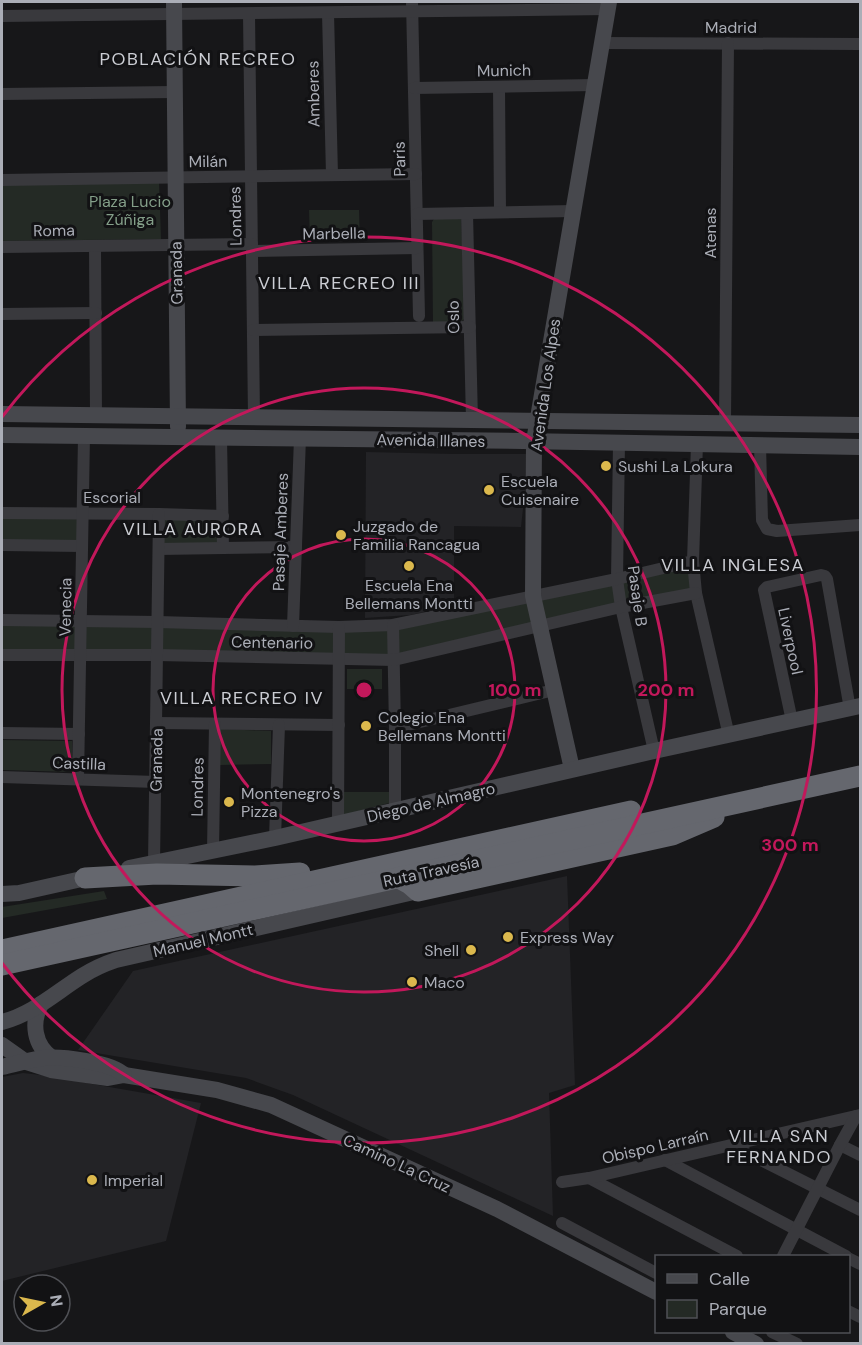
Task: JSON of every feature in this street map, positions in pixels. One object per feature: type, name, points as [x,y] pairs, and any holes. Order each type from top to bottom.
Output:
[{"type":"highway","name":"Ruta Travesía","points":[[2,950],[861,761]]},
{"type":"highway","name":"Ruta Travesía","points":[[2,965],[861,776]]},
{"type":"highway","points":[[399,878],[418,891],[672,835],[747,801]]},
{"type":"highway","points":[[85,878],[157,874],[283,875],[422,857]]},
{"type":"main road","name":"Avenida Los Alpes","points":[[572,770],[533,596],[534,441],[608,5]]},
{"type":"main road","name":"Granada","points":[[174,8],[178,437]]},
{"type":"main road","name":"Avenida Illanes","points":[[2,414],[861,425]]},
{"type":"main road","name":"Avenida Illanes","points":[[2,435],[861,447]]},
{"type":"main road","name":"Diego de Almagro","points":[[2,894],[19,893],[275,838],[654,751],[856,708]]},
{"type":"main road","name":"Manuel Montt","points":[[2,1022],[21,1016],[81,976],[116,960],[418,891]]},
{"type":"main road","points":[[41,1004],[35,1020],[36,1035],[43,1050],[52,1058]]},
{"type":"main road","points":[[2,1045],[26,1062]]},
{"type":"main road","name":"Camino La Cruz","points":[[2,1067],[52,1058],[109,1066],[124,1075]]},
{"type":"main road","name":"Camino La Cruz","points":[[26,1062],[51,1070],[108,1078],[124,1075],[217,1090],[271,1105],[497,1209],[655,1291]]},
{"type":"street","points":[[2,16],[174,8],[249,14],[328,13],[412,6],[608,5]]},
{"type":"street","name":"Paris","points":[[412,6],[419,316]]},
{"type":"street","name":"Amberes","points":[[328,13],[332,175]]},
{"type":"street","name":"Londres","points":[[249,14],[254,417]]},
{"type":"street","name":"Madrid","points":[[602,43],[861,44]]},
{"type":"street","name":"Atenas","points":[[725,423],[728,43]]},
{"type":"street","name":"Munich","points":[[414,88],[594,85]]},
{"type":"street","points":[[499,87],[500,213]]},
{"type":"street","points":[[2,94],[174,92]]},
{"type":"street","name":"Milán","points":[[2,180],[416,174]]},
{"type":"street","points":[[417,214],[573,211]]},
{"type":"street","name":"Oslo","points":[[467,213],[472,420]]},
{"type":"street","name":"Roma","points":[[2,247],[175,244],[252,248]]},
{"type":"street","points":[[95,246],[96,415]]},
{"type":"street","name":"Marbella","points":[[252,248],[417,248]]},
{"type":"street","points":[[2,314],[96,313]]},
{"type":"street","points":[[253,330],[470,327]]},
{"type":"street","name":"Venecia","points":[[78,779],[84,436]]},
{"type":"street","points":[[221,438],[223,548]]},
{"type":"street","name":"Pasaje Amberes","points":[[293,626],[300,438]]},
{"type":"street","name":"Pasaje B","points":[[618,442],[616,579],[654,751]]},
{"type":"street","points":[[697,444],[693,561],[696,593],[729,736]]},
{"type":"street","points":[[760,445],[762,520],[767,529],[777,531],[861,525]]},
{"type":"street","name":"Escorial","points":[[2,513],[223,516]]},
{"type":"street","name":"Granada","points":[[154,863],[159,514]]},
{"type":"street","points":[[2,545],[82,546]]},
{"type":"street","points":[[159,549],[296,546]]},
{"type":"street","name":"Centenario","points":[[2,620],[339,627],[393,625],[693,561]]},
{"type":"street","name":"Liverpool","points":[[792,721],[765,590],[767,587],[821,575],[826,579],[856,708]]},
{"type":"street","name":"Centenario","points":[[2,655],[157,655],[394,660],[621,607],[696,593]]},
{"type":"street","points":[[393,625],[394,811]]},
{"type":"street","points":[[338,823],[339,627]]},
{"type":"street","points":[[395,728],[554,690]]},
{"type":"street","points":[[156,723],[339,725]]},
{"type":"street","name":"Londres","points":[[213,851],[214,724]]},
{"type":"street","points":[[275,838],[279,725]]},
{"type":"street","points":[[2,733],[79,734]]},
{"type":"street","name":"Castilla","points":[[2,777],[156,782]]},
{"type":"street","points":[[784,1255],[840,1144],[858,1115]]},
{"type":"street","name":"Obispo Larraín","points":[[562,1182],[590,1178],[858,1115]]},
{"type":"street","points":[[840,1144],[861,1155]]},
{"type":"street","points":[[734,1145],[861,1210]]},
{"type":"street","points":[[665,1160],[843,1255]]},
{"type":"street","points":[[590,1178],[732,1255]]},
{"type":"street","points":[[562,1223],[655,1271]]},
{"type":"street","points":[[774,1333],[797,1344]]},
{"type":"shaded area","name":"Escuela Ena Bellemans Montti","points":[[366,452],[529,454],[521,527],[454,526],[454,606],[410,615],[365,618]]},
{"type":"shaded area","points":[[567,876],[575,1085],[549,1093],[553,1216],[293,1095],[246,1078],[78,1050],[133,971]]},
{"type":"shaded area","points":[[23,1073],[41,1075],[201,1103],[166,1241],[35,1273],[12,1273],[12,1279],[2,1281],[2,1077]]},
{"type":"green space","name":"Plaza Lucio Zúñiga","points":[[159,181],[161,239],[2,241],[2,184]]},
{"type":"green space","points":[[309,210],[359,210],[360,240],[310,240]]},
{"type":"green space","points":[[436,216],[461,216],[465,318],[460,323],[433,323],[432,222]]},
{"type":"green space","points":[[159,514],[223,516],[223,548],[159,549]]},
{"type":"green space","points":[[2,516],[78,516],[78,544],[2,543]]},
{"type":"green space","points":[[691,564],[693,591],[394,658],[2,652],[2,622],[339,629]]},
{"type":"green space","points":[[347,669],[382,669],[382,689],[347,689]]},
{"type":"green space","points":[[220,729],[271,731],[271,764],[219,765]]},
{"type":"green space","points":[[2,740],[72,741],[72,772],[2,770]]},
{"type":"green space","points":[[341,792],[389,792],[389,803],[340,816]]},
{"type":"green space","points":[[104,891],[107,899],[2,918],[2,907]]},
{"type":"place","name":"Sushi La Lokura","points":[[606,466]]},
{"type":"place","name":"Escuela Cuisenaire","points":[[489,490]]},
{"type":"place","name":"Juzgado de Familia Rancagua","points":[[341,535]]},
{"type":"place","name":"Escuela Ena Bellemans Montti","points":[[409,566]]},
{"type":"place","name":"Colegio Ena Bellemans Montti","points":[[366,726]]},
{"type":"place","name":"Montenegro's Pizza","points":[[229,802]]},
{"type":"place","name":"Express Way","points":[[508,937]]},
{"type":"place","name":"Shell","points":[[471,950]]},
{"type":"place","name":"Maco","points":[[412,982]]},
{"type":"place","name":"Imperial","points":[[92,1180]]},
{"type":"district","name":"POBLACIÓN RECREO","points":[[198,59]]},
{"type":"district","name":"VILLA RECREO III","points":[[339,283]]},
{"type":"district","name":"VILLA AURORA","points":[[193,529]]},
{"type":"district","name":"VILLA INGLESA","points":[[733,565]]},
{"type":"district","name":"VILLA RECREO IV","points":[[242,698]]},
{"type":"district","name":"VILLA SAN FERNANDO","points":[[779,1146]]}]
